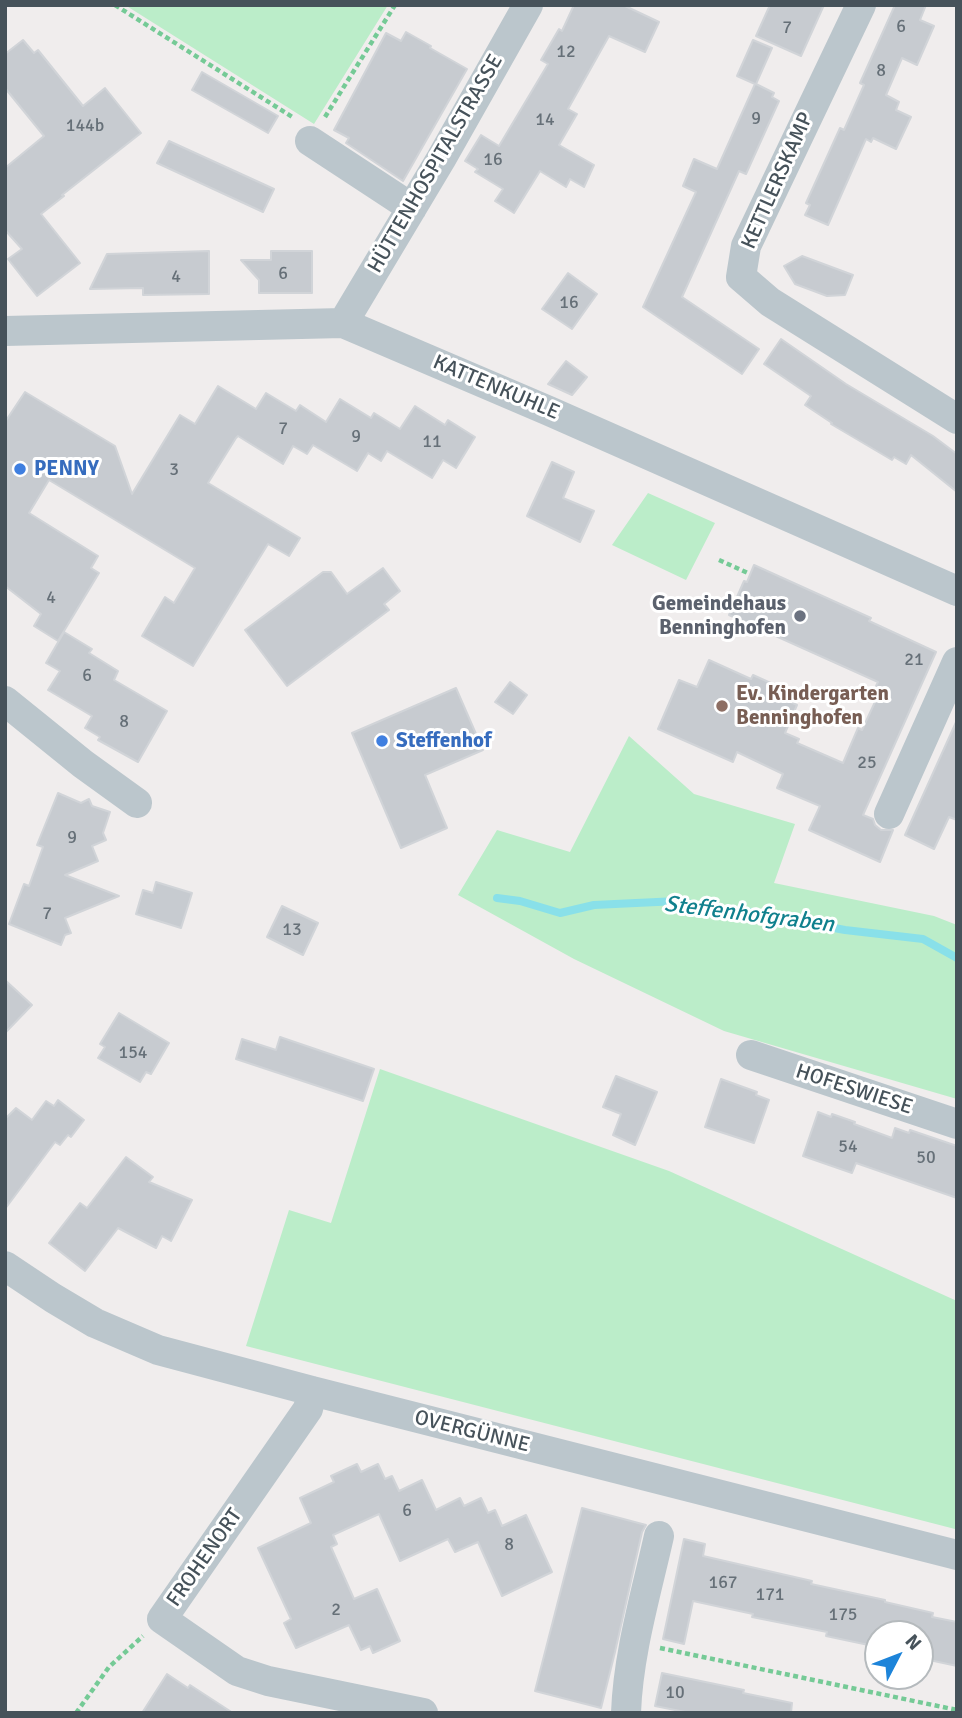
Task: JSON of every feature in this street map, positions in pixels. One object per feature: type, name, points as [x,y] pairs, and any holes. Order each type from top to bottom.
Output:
[{"type":"street","name":"HÜTTENHOSPITALSTRASSE","points":[[344,323],[528,5]]},
{"type":"street","name":"KETTLERSKAMP","points":[[861,5],[746,246],[741,277],[770,302],[957,419]]},
{"type":"street","points":[[313,137],[412,208]]},
{"type":"street","name":"KATTENKUHLE","points":[[5,331],[344,323],[956,588]]},
{"type":"street","points":[[889,814],[957,662]]},
{"type":"street","points":[[5,701],[83,764],[137,803]]},
{"type":"street","name":"HOFESWIESE","points":[[751,1055],[957,1124]]},
{"type":"street","name":"OVERGÜNNE","points":[[5,1266],[95,1323],[158,1350],[957,1555]]},
{"type":"street","name":"FROHENORT","points":[[312,1391],[307,1409],[162,1619],[237,1671],[391,1710],[424,1713]]},
{"type":"street","points":[[626,1713],[625,1700],[659,1536]]},
{"type":"path","points":[[115,5],[313,137],[395,5]]},
{"type":"path","points":[[719,559],[750,573]]},
{"type":"path","points":[[76,1713],[109,1667],[162,1619]]},
{"type":"path","points":[[636,1643],[957,1710]]},
{"type":"green space","points":[[125,5],[388,5],[314,124]]},
{"type":"green space","points":[[648,493],[715,523],[686,580],[612,545]]},
{"type":"green space","points":[[629,736],[694,794],[795,824],[774,883],[934,916],[957,925],[957,1099],[724,1031],[574,959],[458,895],[497,830],[570,852]]},
{"type":"green space","points":[[380,1069],[669,1171],[957,1301],[955,1529],[246,1346],[289,1210],[331,1223]]},
{"type":"building","points":[[574,5],[623,5],[659,22],[645,52],[609,36],[568,109],[577,114],[559,145],[594,165],[584,187],[570,179],[566,187],[540,171],[514,213],[495,201],[503,189],[475,172],[478,169],[465,161],[481,135],[499,146],[548,64],[541,60],[559,29],[562,31]]},
{"type":"building","points":[[770,5],[824,5],[801,56],[756,36]]},
{"type":"building","points":[[895,5],[926,5],[920,20],[934,26],[917,65],[902,58],[886,95],[899,102],[896,110],[911,117],[896,149],[873,138],[871,142],[866,139],[828,225],[805,215],[810,205],[806,203],[840,128],[844,130],[864,85],[860,83]]},
{"type":"building","points":[[406,32],[467,69],[403,181],[346,143],[349,138],[334,130],[386,33],[401,41]]},
{"type":"building","points":[[23,40],[34,53],[38,50],[83,106],[105,88],[141,133],[41,214],[80,263],[37,296],[8,259],[22,249],[5,230],[5,168],[44,136],[5,88],[5,54]]},
{"type":"building","points":[[753,40],[772,48],[756,84],[774,93],[772,97],[779,101],[746,174],[739,171],[682,297],[759,349],[742,374],[643,307],[696,192],[683,186],[694,159],[717,169],[755,84],[737,76]]},
{"type":"building","points":[[202,72],[278,116],[268,133],[192,90]]},
{"type":"building","points":[[169,141],[274,189],[263,212],[157,163]]},
{"type":"building","points":[[209,251],[209,294],[143,295],[143,288],[90,289],[107,254]]},
{"type":"building","points":[[271,251],[312,251],[312,293],[259,293],[259,280],[241,260],[271,260]]},
{"type":"building","points":[[802,256],[853,275],[845,295],[827,296],[795,284],[784,266]]},
{"type":"building","points":[[568,273],[597,294],[572,329],[542,309]]},
{"type":"building","points":[[781,339],[846,384],[933,436],[957,454],[957,492],[911,455],[906,464],[894,457],[892,460],[831,424],[805,405],[811,396],[764,364]]},
{"type":"building","points":[[566,361],[587,377],[572,395],[548,384]]},
{"type":"building","points":[[218,386],[256,409],[266,393],[296,411],[300,405],[326,422],[340,399],[371,418],[374,413],[400,429],[415,406],[445,425],[448,420],[475,437],[456,468],[443,460],[432,478],[387,451],[381,461],[368,453],[357,471],[313,445],[307,454],[293,446],[283,464],[238,436],[208,483],[300,538],[289,556],[268,544],[193,666],[142,636],[165,597],[174,603],[195,568],[49,480],[29,513],[98,556],[91,568],[99,573],[58,641],[34,626],[41,614],[5,586],[5,422],[25,392],[115,446],[132,494],[180,415],[195,424]]},
{"type":"building","points":[[552,462],[574,472],[563,498],[594,511],[580,542],[527,516]]},
{"type":"building","points":[[754,565],[871,618],[869,621],[936,652],[863,815],[873,819],[881,830],[893,830],[880,862],[809,830],[820,806],[777,788],[783,774],[737,752],[733,762],[658,729],[679,680],[697,687],[709,660],[751,679],[753,675],[773,684],[769,692],[797,705],[785,733],[799,739],[797,743],[843,763],[858,728],[862,730],[881,689],[876,686],[878,682],[729,615]]},
{"type":"building","points":[[383,568],[400,591],[384,604],[389,610],[287,686],[245,630],[323,572],[331,572],[347,594]]},
{"type":"building","points":[[64,632],[92,649],[89,653],[118,671],[114,680],[167,711],[138,762],[98,740],[100,737],[85,728],[92,716],[48,690],[60,671],[46,663]]},
{"type":"building","points":[[510,682],[527,695],[513,714],[495,702]]},
{"type":"building","points":[[456,688],[483,750],[425,775],[447,828],[401,848],[352,733]]},
{"type":"building","points":[[957,720],[957,820],[949,817],[934,849],[905,835]]},
{"type":"building","points":[[58,793],[81,803],[89,799],[92,806],[110,812],[103,833],[106,840],[92,846],[98,861],[65,875],[119,896],[65,918],[71,933],[65,935],[61,945],[9,924],[24,884],[29,886],[43,847],[37,845]]},
{"type":"building","points":[[156,882],[192,893],[181,928],[136,914],[143,890],[153,893]]},
{"type":"building","points":[[282,906],[318,923],[303,955],[267,937]]},
{"type":"building","points":[[5,980],[32,1005],[5,1033]]},
{"type":"building","points":[[119,1013],[169,1043],[151,1074],[146,1072],[140,1082],[98,1058],[105,1047],[100,1044]]},
{"type":"building","points":[[280,1037],[374,1069],[363,1101],[236,1059],[242,1039],[276,1050]]},
{"type":"building","points":[[616,1076],[657,1092],[635,1145],[613,1135],[621,1114],[603,1107]]},
{"type":"building","points":[[721,1079],[757,1092],[756,1095],[769,1100],[754,1143],[705,1127]]},
{"type":"building","points":[[58,1100],[84,1120],[71,1137],[68,1135],[60,1145],[55,1142],[5,1209],[5,1119],[16,1108],[32,1120],[46,1101],[54,1106]]},
{"type":"building","points":[[818,1112],[855,1122],[854,1124],[892,1138],[895,1128],[909,1133],[910,1130],[957,1146],[957,1198],[856,1163],[852,1173],[803,1156]]},
{"type":"building","points":[[126,1157],[153,1177],[149,1182],[192,1200],[171,1241],[162,1236],[156,1248],[118,1228],[85,1271],[49,1243],[80,1203],[87,1208]]},
{"type":"building","points":[[357,1464],[361,1472],[378,1464],[385,1479],[392,1476],[399,1491],[422,1480],[436,1510],[460,1498],[464,1506],[481,1498],[488,1513],[495,1510],[502,1526],[526,1515],[552,1572],[502,1596],[478,1542],[455,1552],[448,1539],[400,1561],[379,1514],[333,1535],[337,1544],[331,1547],[354,1599],[377,1589],[400,1641],[373,1653],[370,1646],[361,1650],[349,1625],[296,1648],[284,1623],[291,1619],[258,1548],[311,1523],[300,1498],[334,1482],[331,1476]]},
{"type":"building","points":[[582,1508],[646,1525],[642,1532],[601,1708],[535,1691]]},
{"type":"building","points":[[684,1539],[705,1544],[703,1556],[812,1581],[811,1584],[885,1600],[933,1613],[932,1617],[957,1622],[957,1666],[934,1661],[934,1620],[864,1620],[864,1644],[826,1636],[827,1632],[752,1617],[753,1614],[693,1601],[684,1644],[663,1639]]},
{"type":"building","points":[[662,1673],[792,1703],[791,1713],[690,1713],[655,1706]]},
{"type":"building","points":[[167,1674],[188,1688],[190,1685],[233,1713],[142,1713]]},
{"type":"waterway","name":"Steffenhofgraben","points":[[497,898],[520,901],[560,913],[594,905],[678,901],[845,930],[923,939],[957,958]]},
{"type":"place","name":"PENNY","points":[[20,469]]},
{"type":"place","name":"Gemeindehaus Benninghofen","points":[[800,616]]},
{"type":"place","name":"Ev. Kindergarten Benninghofen","points":[[722,706]]},
{"type":"place","name":"Steffenhof","points":[[382,741]]}]
